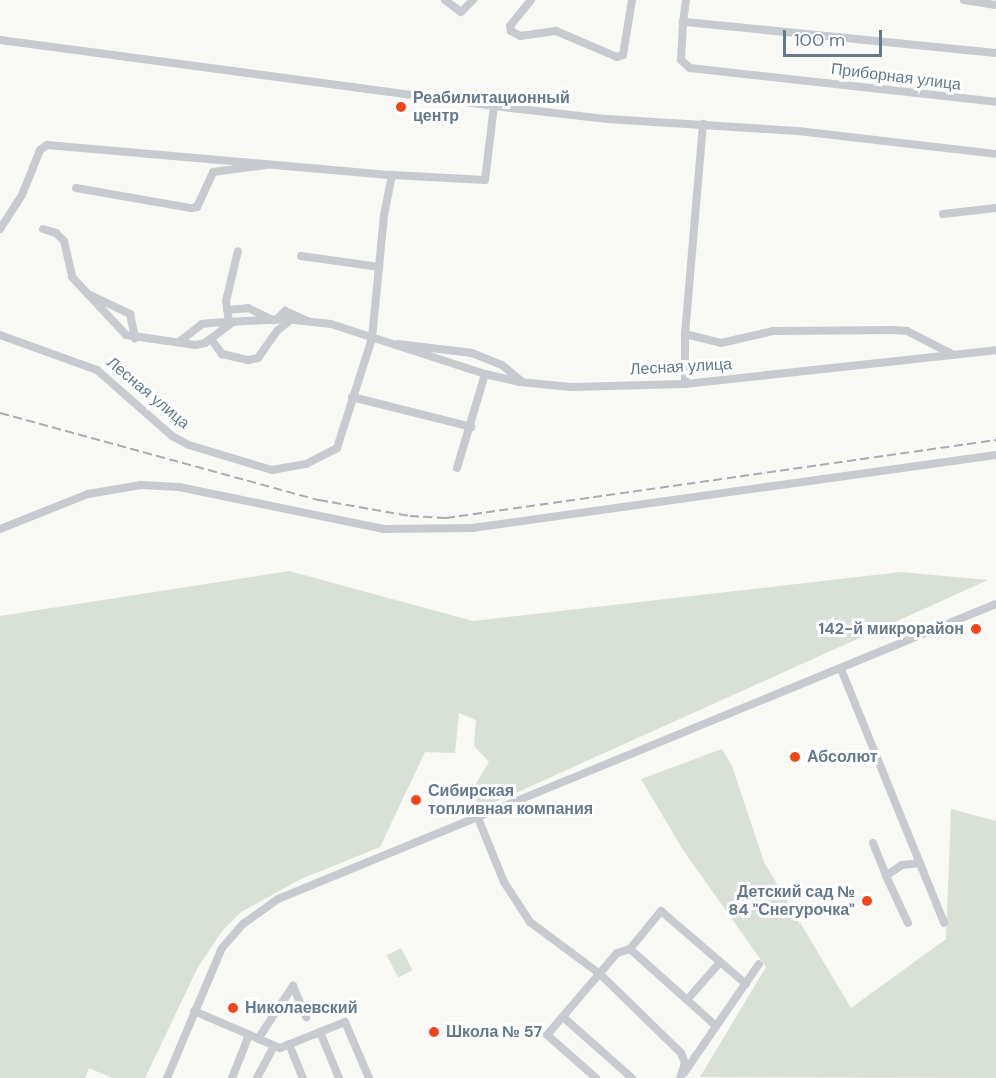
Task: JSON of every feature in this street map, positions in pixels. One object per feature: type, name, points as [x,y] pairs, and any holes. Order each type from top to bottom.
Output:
[{"type":"street","points":[[445,0],[461,12],[473,0]]},
{"type":"street","points":[[531,0],[510,26],[511,31],[520,36],[556,31],[617,57],[623,55],[632,0]]},
{"type":"street","points":[[683,22],[686,0]]},
{"type":"street","points":[[964,0],[996,5]]},
{"type":"street","name":"Приборная улица","points":[[996,53],[683,22],[681,60],[690,68],[996,102]]},
{"type":"street","points":[[0,40],[494,106],[703,123],[996,154]]},
{"type":"street","points":[[0,229],[22,195],[40,150],[47,145],[392,175],[485,180],[494,106]]},
{"type":"street","points":[[685,384],[685,334],[703,123]]},
{"type":"street","points":[[76,188],[191,208],[197,207],[213,172],[250,170],[271,164]]},
{"type":"street","points":[[372,338],[392,175]]},
{"type":"street","points":[[943,214],[996,208]]},
{"type":"street","points":[[43,229],[56,233],[64,241],[72,278],[118,330],[135,338],[195,345],[211,339],[231,322],[227,310],[238,251]]},
{"type":"street","points":[[301,256],[379,267]]},
{"type":"street","points":[[87,294],[129,314],[135,338]]},
{"type":"street","points":[[227,310],[249,308],[275,320],[285,311],[308,321]]},
{"type":"street","name":"Лесная улица","points":[[179,342],[202,324],[275,320],[308,321],[331,324],[485,374],[523,383],[572,387],[685,384],[863,367],[951,353],[996,350]]},
{"type":"street","points":[[211,339],[222,354],[248,360],[258,358],[277,331],[290,320]]},
{"type":"street","points":[[685,334],[721,343],[772,331],[893,330],[907,331],[951,353]]},
{"type":"street","name":"Лесная улица","points":[[0,335],[97,370],[172,436],[189,445],[272,470],[306,464],[337,448],[372,338]]},
{"type":"street","points":[[392,345],[419,344],[472,352],[502,365],[523,383]]},
{"type":"street","points":[[457,468],[485,374]]},
{"type":"street","points":[[352,397],[471,427]]},
{"type":"street","points":[[0,529],[88,494],[141,485],[179,488],[384,529],[472,528],[996,455]]},
{"type":"street","points":[[167,1078],[222,948],[243,924],[278,899],[996,604]]},
{"type":"street","points":[[841,669],[944,923]]},
{"type":"street","points":[[478,818],[504,882],[530,922],[600,974],[681,1053],[685,1063],[681,1077]]},
{"type":"street","points":[[873,843],[908,922]]},
{"type":"street","points":[[886,876],[902,865],[920,863]]},
{"type":"street","points":[[596,1078],[547,1035],[617,953],[630,949],[661,912],[746,984]]},
{"type":"street","points":[[630,949],[717,1026]]},
{"type":"street","points":[[687,1000],[720,962]]},
{"type":"street","points":[[681,1077],[759,964]]},
{"type":"street","points":[[232,1078],[253,1037],[293,986],[306,1017]]},
{"type":"street","points":[[194,1011],[280,1048],[345,1022],[369,1078]]},
{"type":"street","points":[[563,1017],[632,1078]]},
{"type":"street","points":[[320,1032],[339,1078]]},
{"type":"street","points":[[289,1044],[303,1078]]},
{"type":"street","points":[[257,1078],[274,1046]]},
{"type":"shaded area","points":[[289,571],[473,621],[901,572],[988,580],[480,809],[472,790],[489,762],[474,746],[476,720],[459,713],[455,753],[425,752],[380,847],[301,879],[241,912],[223,930],[198,967],[145,1078],[112,1078],[89,1068],[85,1078],[0,1078],[0,616]]},
{"type":"shaded area","points":[[722,749],[732,766],[764,862],[851,1008],[946,939],[951,809],[996,821],[996,1078],[700,1077],[766,967],[683,850],[641,779]]},
{"type":"shaded area","points":[[401,948],[412,970],[398,978],[387,955]]},
{"type":"railway","points":[[0,413],[319,500],[410,516],[446,518],[996,440]]},
{"type":"place","name":"Реабилитационный центр","points":[[401,107]]},
{"type":"place","name":"142-й микрорайон","points":[[976,629]]},
{"type":"place","name":"Абсолют","points":[[795,757]]},
{"type":"place","name":"Сибирская топливная компания","points":[[416,800]]},
{"type":"place","name":"Детский сад № 84 \"Снегурочка\"","points":[[867,901]]},
{"type":"place","name":"Николаевский","points":[[233,1008]]},
{"type":"place","name":"Школа № 57","points":[[434,1032]]}]
